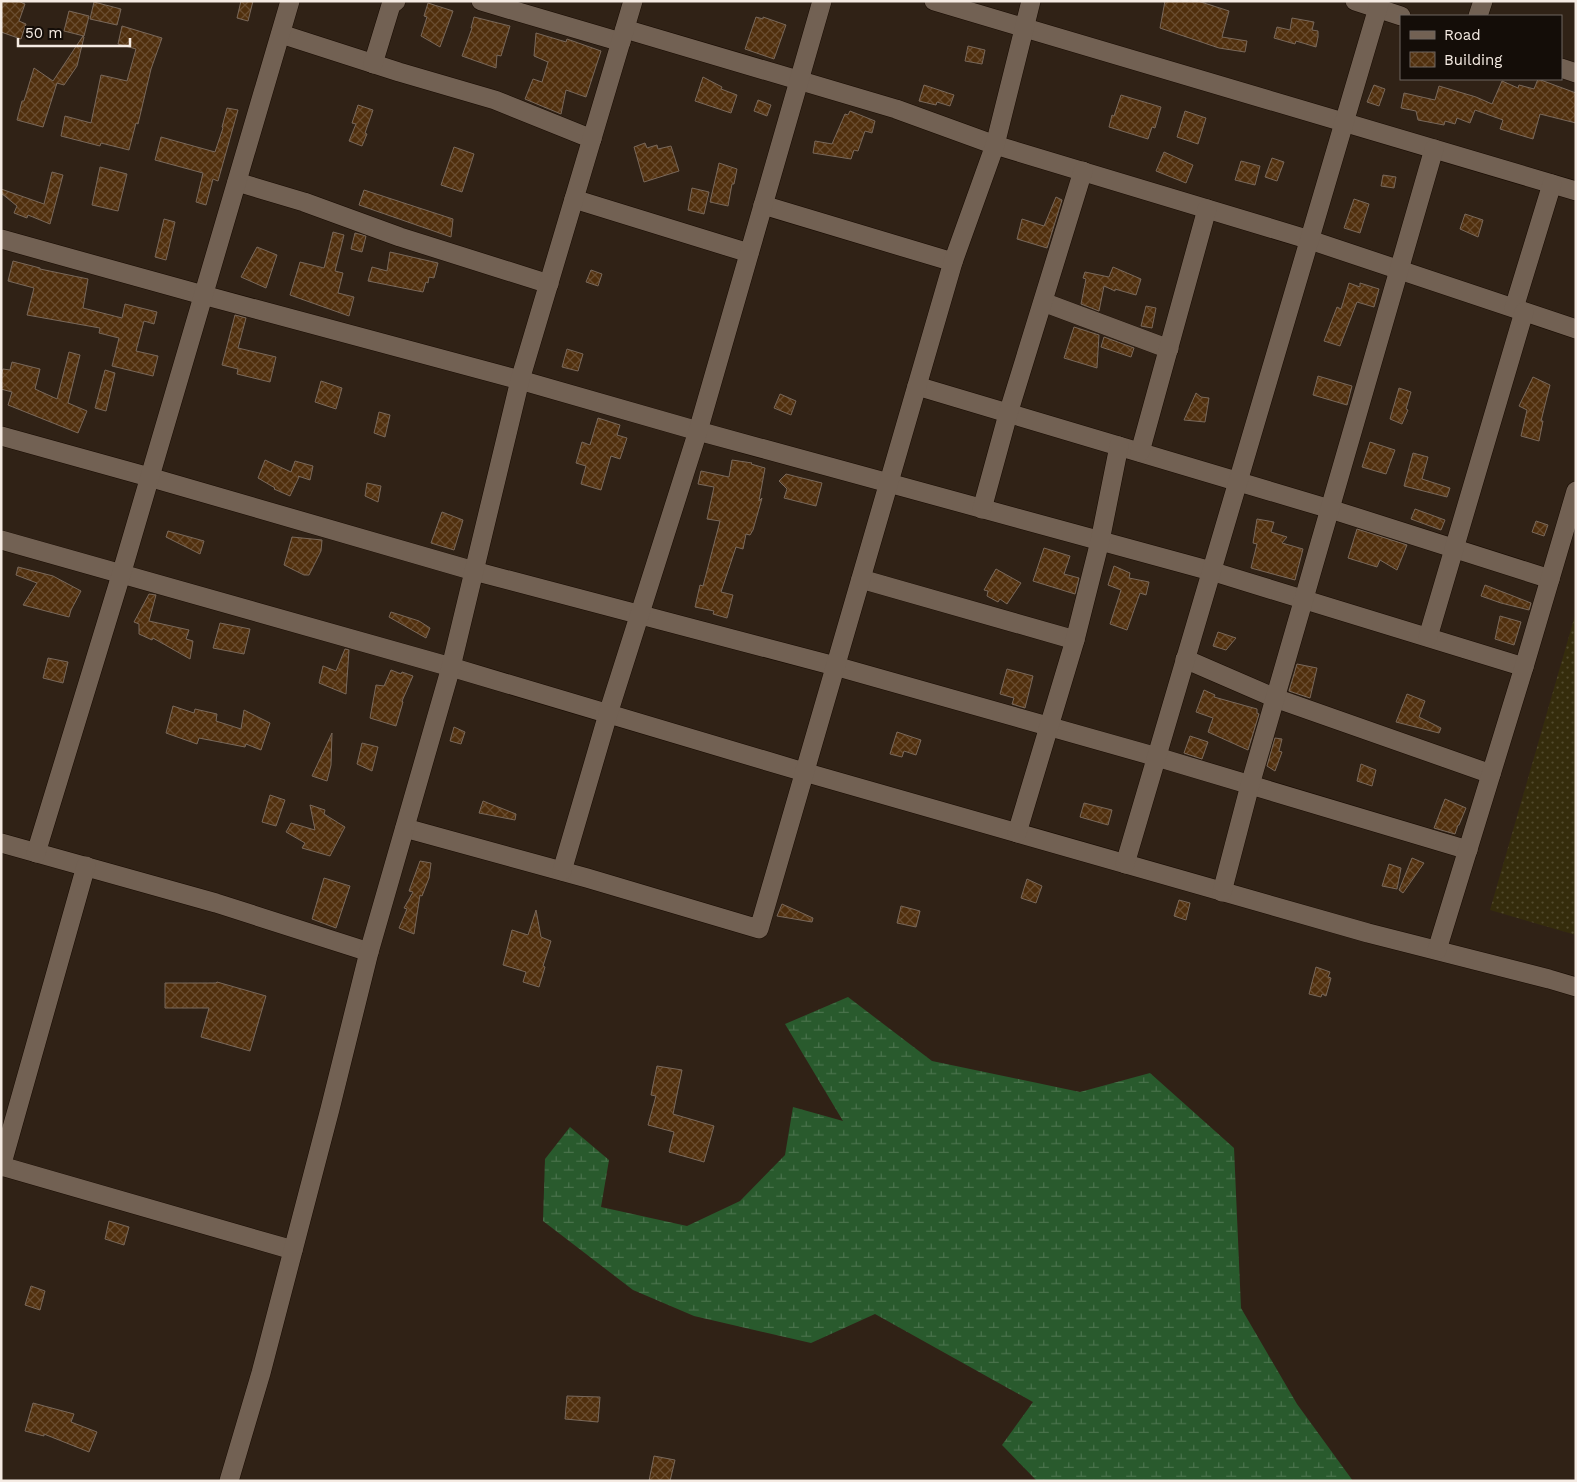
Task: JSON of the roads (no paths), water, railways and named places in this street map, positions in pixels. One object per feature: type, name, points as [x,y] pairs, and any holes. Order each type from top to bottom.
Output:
[{"type":"street","points":[[36,853],[122,575],[149,477],[290,1]]},
{"type":"street","points":[[373,64],[391,5],[396,1]]},
{"type":"street","points":[[481,1],[799,81],[896,109],[995,145],[1310,240],[1576,329]]},
{"type":"street","points":[[230,1481],[261,1374],[369,952],[451,667],[520,380],[633,1]]},
{"type":"street","points":[[562,871],[608,714],[698,431],[822,1]]},
{"type":"street","points":[[934,1],[1576,191]]},
{"type":"street","points":[[405,828],[562,871],[759,929],[953,262],[995,145],[1031,1]]},
{"type":"street","points":[[1355,1],[1379,5],[1400,16]]},
{"type":"street","points":[[1478,15],[1482,1]]},
{"type":"street","points":[[1125,864],[1379,5]]},
{"type":"street","points":[[280,34],[373,64],[496,100],[592,139]]},
{"type":"street","points":[[1562,68],[1576,73]]},
{"type":"street","points":[[1222,892],[1250,785],[1434,149]]},
{"type":"street","points":[[982,509],[1008,414],[1083,171]]},
{"type":"street","points":[[237,182],[304,202],[400,236],[549,284]]},
{"type":"street","points":[[1428,638],[1454,549],[1552,184]]},
{"type":"street","points":[[574,199],[749,253]]},
{"type":"street","points":[[763,205],[953,262]]},
{"type":"street","points":[[1140,452],[1207,209]]},
{"type":"street","points":[[1,239],[203,296],[520,380],[888,484],[1211,571],[1524,667]]},
{"type":"street","points":[[1043,302],[1168,349]]},
{"type":"street","points":[[917,386],[1238,481],[1550,579]]},
{"type":"street","points":[[1,436],[474,571],[835,666],[1156,757],[1468,850]]},
{"type":"street","points":[[1017,833],[1075,640],[1100,541],[1119,446]]},
{"type":"street","points":[[1437,950],[1576,491]]},
{"type":"street","points":[[1,540],[451,667],[804,772],[1222,892],[1368,933],[1576,987]]},
{"type":"street","points":[[861,579],[1075,640]]},
{"type":"street","points":[[1185,659],[1275,698],[1491,774]]},
{"type":"street","points":[[1,843],[216,903],[369,952]]},
{"type":"street","points":[[86,866],[1,1166],[293,1250]]}]
